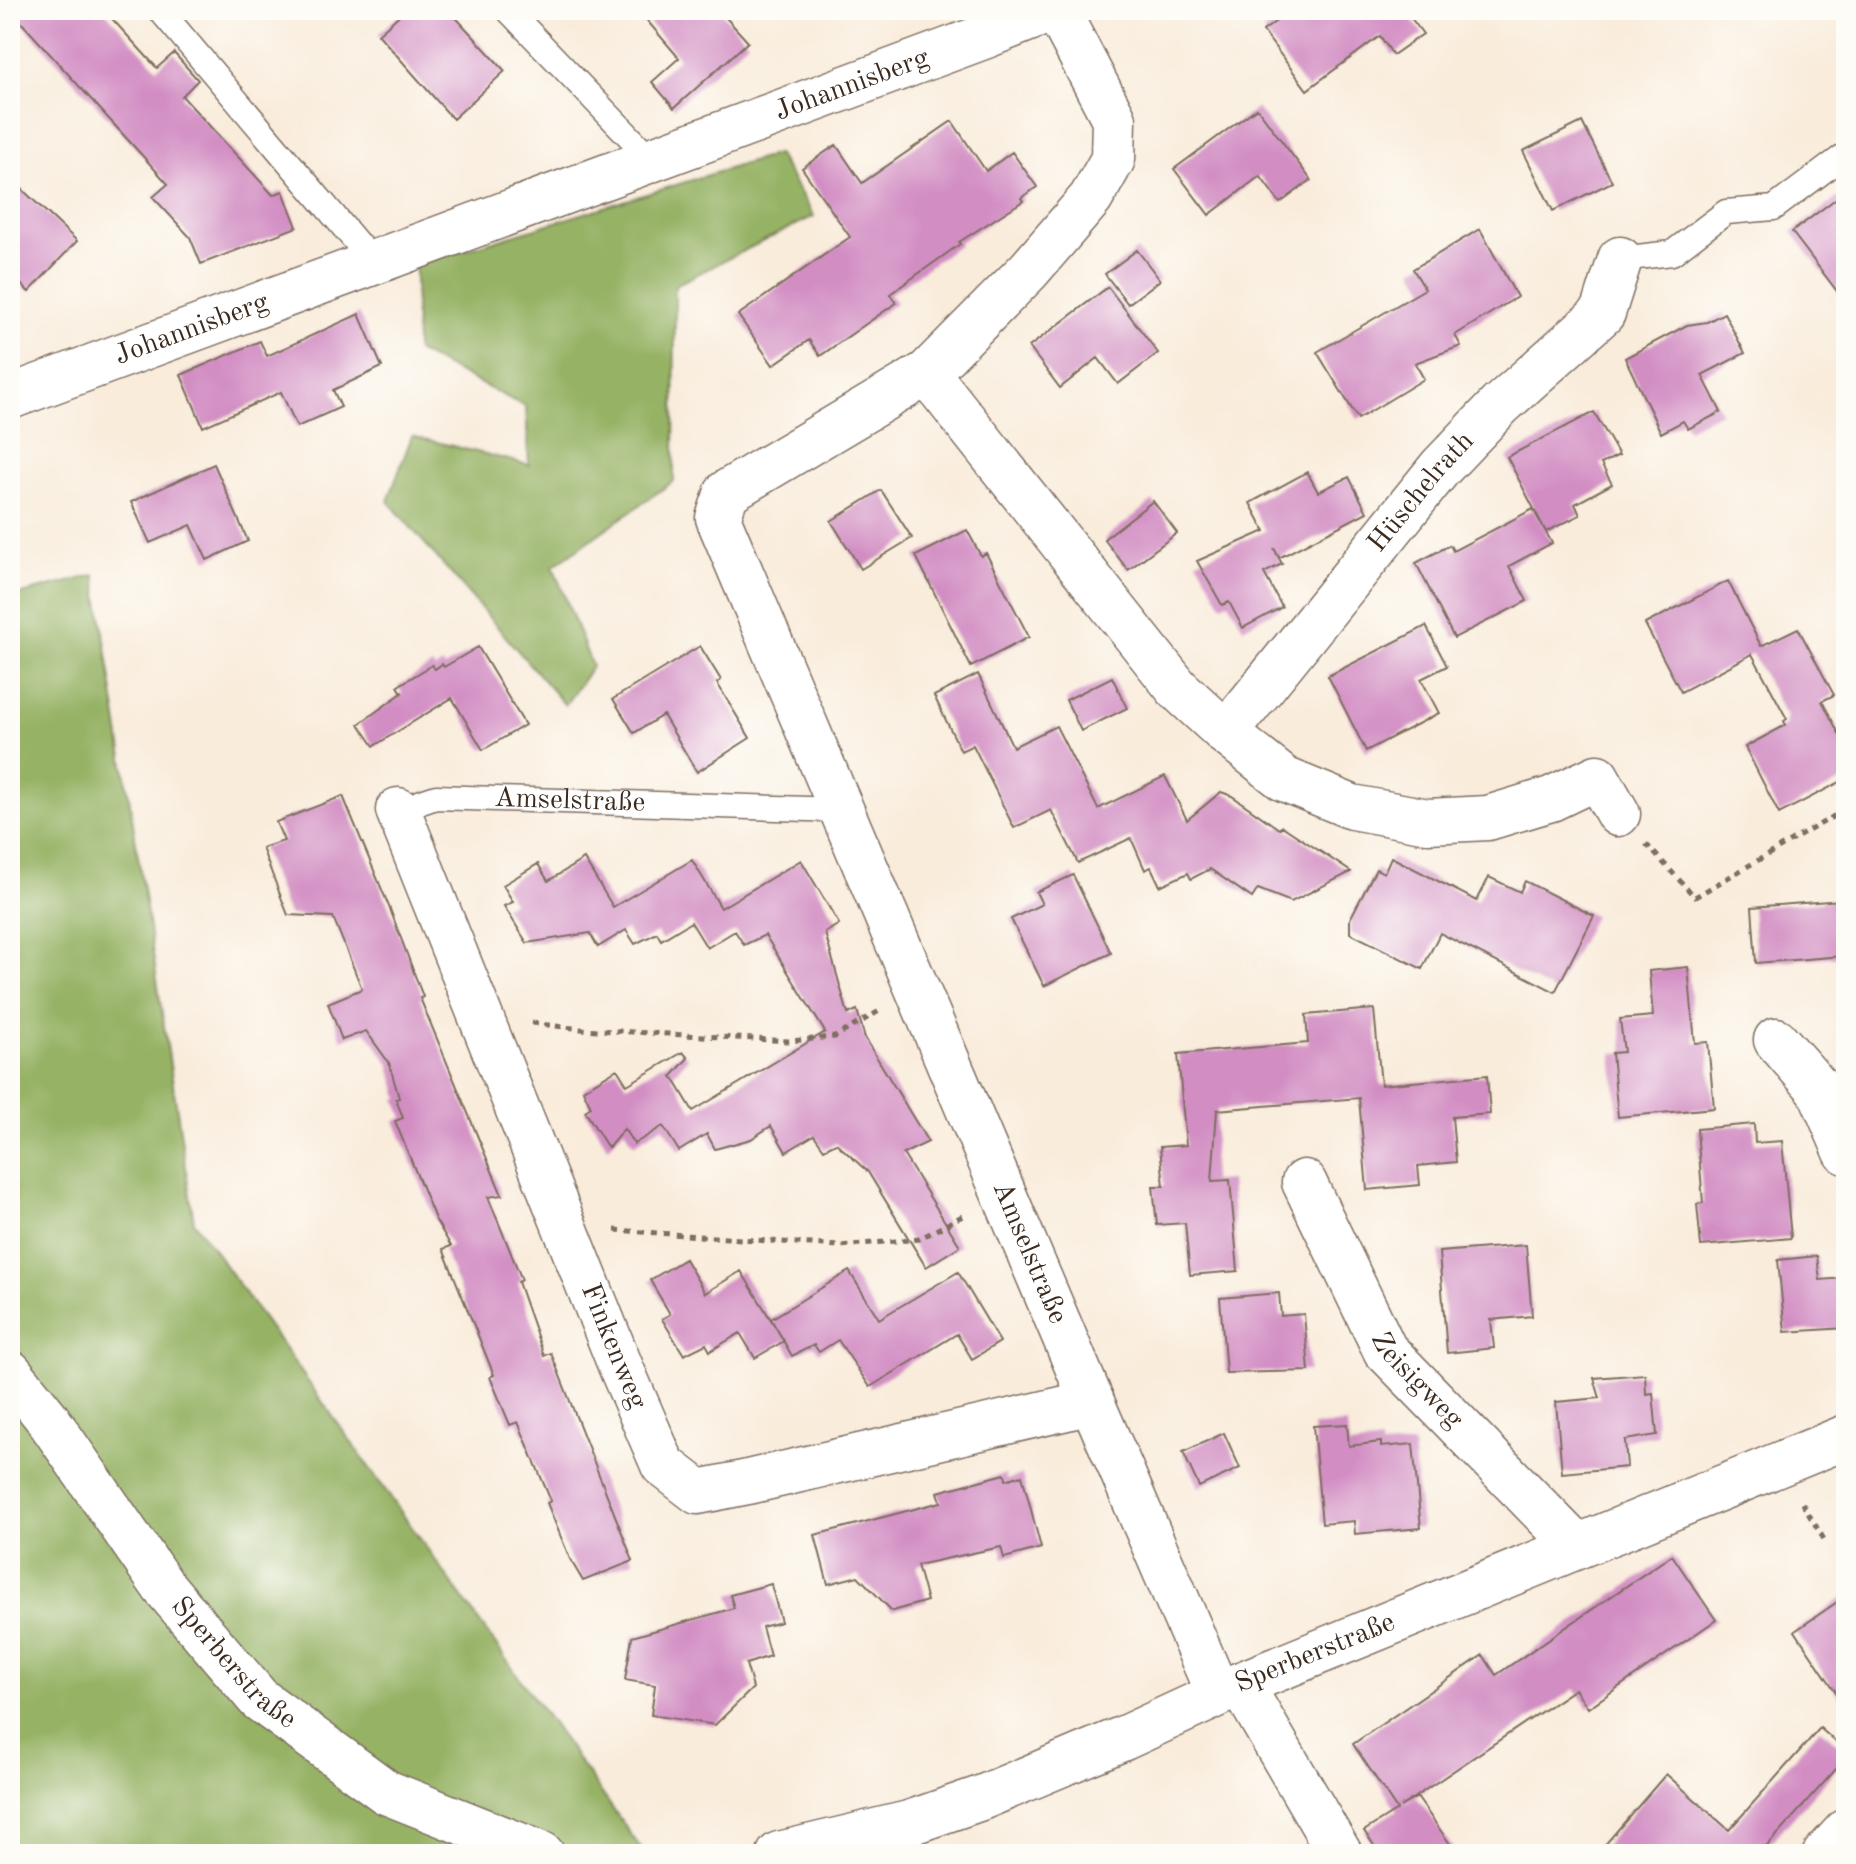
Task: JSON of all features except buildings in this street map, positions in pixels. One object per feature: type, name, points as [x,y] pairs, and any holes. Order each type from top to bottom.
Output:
[{"type":"street","name":"Johannisberg","points":[[10,397],[1054,10]]},
{"type":"street","points":[[1054,10],[1114,119],[1113,159],[1091,198],[1050,246],[927,373],[1177,688],[1226,733],[1284,779],[1352,807],[1428,821],[1488,818],[1551,799],[1597,777],[1618,814]]},
{"type":"street","name":"Hüschelrath","points":[[1226,733],[1440,468],[1500,405],[1603,313],[1620,259]]},
{"type":"street","name":"Amselstraße","points":[[927,373],[727,492],[718,518],[1092,1402],[1230,1689],[1340,1854]]},
{"type":"street","name":"Finkenweg","points":[[398,810],[663,1465],[698,1492],[1092,1402]]},
{"type":"street","points":[[1776,1040],[1819,1089],[1846,1152]]},
{"type":"street","name":"Zeisigweg","points":[[1304,1182],[1385,1350],[1576,1546]]},
{"type":"street","name":"Sperberstraße","points":[[10,1372],[47,1418],[163,1586],[259,1699],[386,1792],[542,1854]]},
{"type":"street","name":"Sperberstraße","points":[[779,1854],[909,1823],[981,1798],[1230,1689],[1846,1437]]},
{"type":"street","points":[[1825,1854],[1846,1831]]},
{"type":"lane","points":[[160,10],[374,263]]},
{"type":"lane","points":[[508,10],[651,159]]},
{"type":"lane","points":[[1620,259],[1672,253],[1726,212],[1774,208],[1846,154]]},
{"type":"lane","name":"Amselstraße","points":[[398,810],[436,797],[840,810]]},
{"type":"path","points":[[1618,814],[1695,897],[1846,809]]},
{"type":"path","points":[[480,1017],[581,1029],[789,1041],[835,1037],[917,989]]},
{"type":"path","points":[[566,1227],[839,1246],[919,1239],[1005,1193]]},
{"type":"green space","points":[[777,154],[814,216],[675,285],[674,481],[553,566],[592,666],[565,705],[388,501],[412,436],[529,465],[526,407],[416,351],[415,265]]},
{"type":"green space","points":[[95,575],[194,1222],[645,1854],[10,1854],[10,597]]}]
